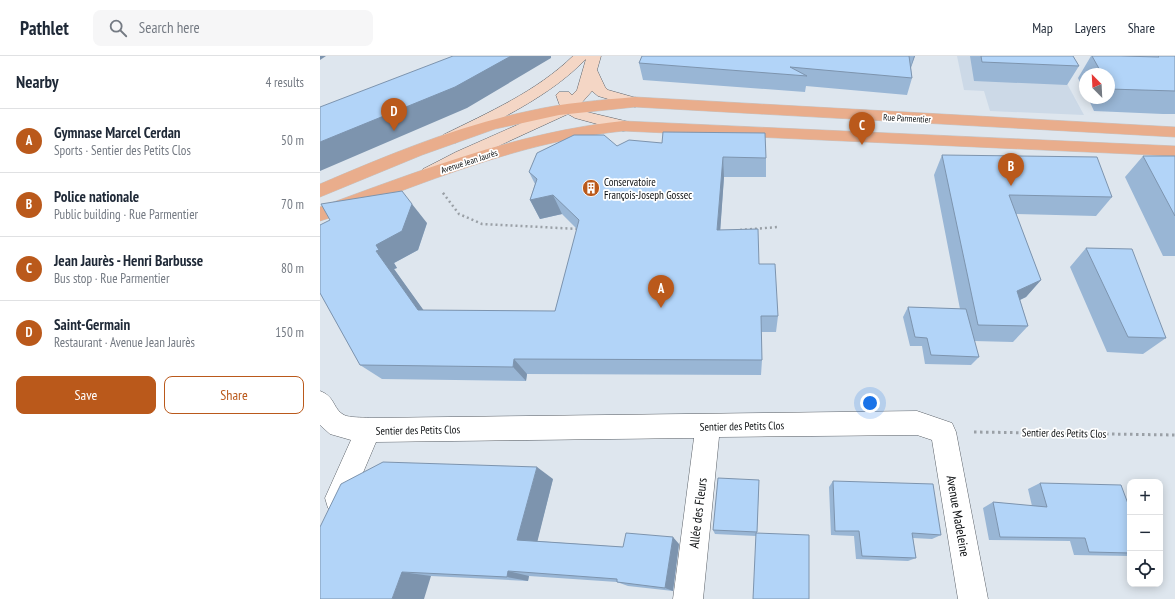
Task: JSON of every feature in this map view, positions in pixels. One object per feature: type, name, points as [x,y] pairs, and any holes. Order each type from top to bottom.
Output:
[{"type":"main road","points":[[447,140],[535,93],[568,70],[581,56]]},
{"type":"main road","points":[[592,63],[598,89],[603,93],[635,102]]},
{"type":"main road","points":[[417,179],[462,156],[514,134],[568,108],[584,92],[592,63]]},
{"type":"main road","points":[[568,70],[564,93],[564,100],[568,108],[581,115],[623,126]]},
{"type":"main road","name":"Rue Parmentier","points":[[568,108],[635,102],[1037,126],[1175,132]]},
{"type":"main road","points":[[320,191],[387,162],[447,140],[514,119],[568,108]]},
{"type":"main road","name":"Rue Parmentier","points":[[623,126],[1175,151]]},
{"type":"main road","name":"Avenue Jean Jaurès","points":[[320,214],[417,179],[539,140],[577,132],[623,126]]},
{"type":"street","name":"Sentier des Petits Clos","points":[[320,402],[328,418],[339,427],[369,430],[918,423],[943,432]]},
{"type":"street","name":"Allée des Fleurs","points":[[688,599],[708,426]]},
{"type":"street","points":[[338,498],[369,430]]},
{"type":"street","name":"Avenue Madeleine","points":[[943,432],[973,599]]},
{"type":"path","points":[[442,192],[459,214],[482,224],[583,229]]},
{"type":"path","points":[[739,230],[778,227]]},
{"type":"path","name":"Sentier des Petits Clos","points":[[943,432],[1175,435]]},
{"type":"shaded area","points":[[957,56],[1052,56],[1084,115],[990,111],[984,91],[964,90]]},
{"type":"building","points":[[453,56],[511,56],[455,87],[320,142],[320,107]]},
{"type":"building","points":[[642,56],[909,56],[912,78],[790,67],[807,76],[639,63]]},
{"type":"building","points":[[981,56],[1073,56],[1079,66],[982,62]]},
{"type":"building","points":[[1092,56],[1175,56],[1175,91],[1115,89],[1115,68],[1099,68]]},
{"type":"building","points":[[663,132],[765,133],[766,158],[723,157],[717,230],[758,229],[759,264],[775,264],[778,316],[761,316],[762,360],[514,359],[513,367],[360,365],[320,293],[320,225],[330,220],[321,204],[402,191],[412,204],[402,231],[376,245],[379,250],[376,251],[418,310],[555,311],[579,220],[553,195],[530,200],[537,179],[529,172],[537,153],[574,135],[604,135],[617,146],[629,140],[662,143]]},
{"type":"building","points":[[942,155],[1097,157],[1112,197],[1009,195],[1041,280],[1017,291],[1028,326],[978,325]]},
{"type":"building","points":[[1143,156],[1175,156],[1175,216]]},
{"type":"building","points":[[1086,248],[1132,249],[1166,338],[1128,337]]},
{"type":"building","points":[[908,307],[966,309],[979,357],[931,355],[927,338],[915,337]]},
{"type":"building","points":[[383,462],[537,467],[517,540],[623,547],[626,533],[673,537],[665,588],[617,582],[617,579],[508,571],[507,577],[402,572],[392,599],[320,599],[320,527],[341,484]]},
{"type":"building","points":[[718,478],[759,480],[757,532],[713,530]]},
{"type":"building","points":[[833,481],[933,484],[941,535],[912,533],[916,558],[862,556],[859,531],[835,531]]},
{"type":"building","points":[[1040,483],[1121,485],[1127,501],[1127,553],[1089,552],[1085,538],[1000,537],[993,502],[1047,507]]},
{"type":"building","points":[[756,533],[809,535],[809,599],[753,599]]},
{"type":"place","name":"Saint-Germain","points":[[394,131]]},
{"type":"place","name":"Jean Jaurès - Henri Barbusse","points":[[862,145]]},
{"type":"place","name":"Police nationale","points":[[1011,186]]},
{"type":"place","name":"Conservatoire François-Joseph Gossec","points":[[591,188]]},
{"type":"place","name":"Gymnase Marcel Cerdan","points":[[661,308]]}]
